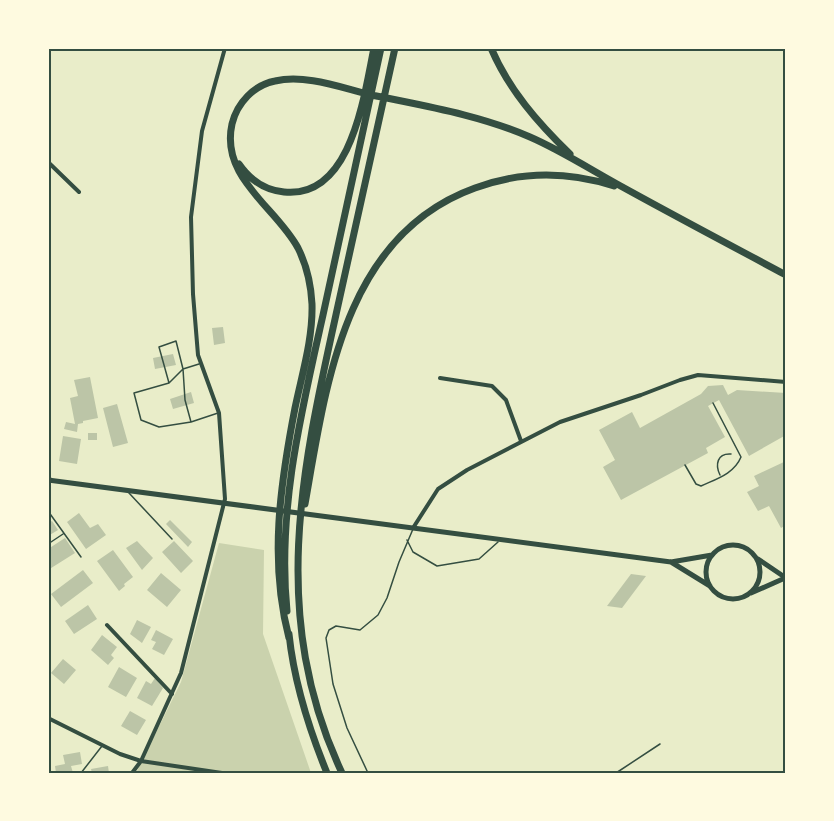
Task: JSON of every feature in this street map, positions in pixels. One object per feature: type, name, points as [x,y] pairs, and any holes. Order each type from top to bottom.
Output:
[{"type":"highway","points":[[234,157],[254,180],[270,189],[289,193],[299,192],[323,180],[337,165],[354,135],[374,48]]},
{"type":"highway","points":[[289,638],[284,586],[284,553],[293,460],[381,48]]},
{"type":"highway","points":[[342,773],[320,715],[306,660],[298,599],[297,554],[301,498],[318,397],[395,48]]},
{"type":"highway","points":[[491,48],[518,96],[535,118],[576,160]]},
{"type":"highway","points":[[327,773],[304,708],[282,612],[279,586],[278,525],[286,459],[309,342],[310,282],[298,248],[283,226],[243,179],[234,157],[231,136],[234,118],[242,102],[257,88],[273,81],[288,79],[415,104],[509,128],[576,160],[786,275]]},
{"type":"highway","points":[[297,554],[336,352],[354,303],[372,272],[394,243],[418,220],[442,203],[467,191],[508,178],[540,175],[567,176],[603,183],[633,193]]},
{"type":"main road","points":[[50,480],[671,562],[712,555],[726,546],[734,545],[750,551],[756,558],[785,578]]},
{"type":"main road","points":[[710,586],[706,570],[712,555]]},
{"type":"main road","points":[[748,595],[758,582],[760,574],[756,558]]},
{"type":"main road","points":[[671,562],[724,597],[732,599],[748,595],[785,578]]},
{"type":"street","points":[[132,773],[141,761],[172,694],[186,652],[225,503],[219,413],[198,355],[193,294],[191,217],[202,131],[225,48]]},
{"type":"street","points":[[48,162],[79,192]]},
{"type":"street","points":[[413,528],[438,489],[467,470],[560,422],[699,375],[786,382]]},
{"type":"street","points":[[440,378],[492,387],[506,400],[521,441]]},
{"type":"street","points":[[107,625],[172,694]]},
{"type":"street","points":[[48,718],[102,746],[141,761],[222,773]]},
{"type":"lane","points":[[169,383],[159,347],[176,341],[183,369],[185,400],[191,422]]},
{"type":"lane","points":[[201,364],[183,369],[169,383],[134,393],[141,420],[159,427],[191,422],[219,413]]},
{"type":"lane","points":[[48,472],[50,480]]},
{"type":"lane","points":[[126,490],[172,539]]},
{"type":"lane","points":[[48,511],[81,556]]},
{"type":"lane","points":[[368,773],[347,728],[333,684],[326,638],[329,630],[336,626],[360,630],[378,615],[387,598],[413,528]]},
{"type":"lane","points":[[48,544],[64,533]]},
{"type":"lane","points":[[407,540],[413,552],[437,566],[479,559],[501,540]]},
{"type":"lane","points":[[616,773],[660,744]]},
{"type":"lane","points":[[81,773],[102,746]]},
{"type":"path","points":[[685,465],[699,486],[738,465],[741,457],[713,403]]},
{"type":"path","points":[[721,476],[717,469],[717,462],[723,455],[731,454]]},
{"type":"path","points":[[738,465],[741,470]]},
{"type":"green space","points":[[219,543],[264,550],[263,634],[311,773],[136,773],[181,682]]},
{"type":"building","points":[[223,327],[225,343],[214,345],[212,328]]},
{"type":"building","points":[[173,354],[176,365],[155,369],[153,358]]},
{"type":"building","points":[[90,377],[98,418],[78,424],[77,432],[64,429],[66,422],[75,424],[70,398],[78,396],[74,380]]},
{"type":"building","points":[[723,385],[728,395],[737,390],[786,393],[786,435],[749,456],[719,400],[708,406],[725,437],[706,448],[708,453],[621,500],[603,467],[615,460],[599,430],[632,412],[640,428],[701,394],[708,386]]},
{"type":"building","points":[[191,392],[194,403],[173,409],[170,399]]},
{"type":"building","points":[[117,404],[128,443],[113,447],[103,408]]},
{"type":"building","points":[[88,433],[97,433],[97,440],[88,440]]},
{"type":"building","points":[[63,436],[81,439],[77,464],[59,461]]},
{"type":"building","points":[[786,461],[786,525],[781,528],[769,506],[758,511],[747,492],[759,486],[754,476]]},
{"type":"building","points":[[79,513],[90,528],[98,524],[106,535],[86,549],[67,522]]},
{"type":"building","points":[[170,520],[192,542],[188,547],[166,524]]},
{"type":"building","points":[[52,521],[58,530],[48,536],[48,523]]},
{"type":"building","points":[[65,538],[75,553],[48,570],[48,549]]},
{"type":"building","points":[[137,541],[153,558],[142,570],[126,548]]},
{"type":"building","points":[[174,541],[193,561],[181,573],[162,552]]},
{"type":"building","points":[[113,550],[133,577],[119,591],[97,561]]},
{"type":"building","points":[[83,570],[93,583],[61,607],[51,594]]},
{"type":"building","points":[[161,573],[181,590],[167,607],[147,590]]},
{"type":"building","points":[[631,574],[646,576],[622,608],[607,606]]},
{"type":"building","points":[[88,605],[97,619],[74,634],[65,621]]},
{"type":"building","points":[[137,620],[151,627],[142,643],[130,634]]},
{"type":"building","points":[[156,630],[173,639],[164,655],[152,649],[156,642],[151,640]]},
{"type":"building","points":[[102,635],[117,647],[111,655],[114,658],[108,665],[91,650]]},
{"type":"building","points":[[63,659],[76,670],[64,684],[51,673]]},
{"type":"building","points":[[119,667],[137,678],[126,697],[108,687]]},
{"type":"building","points":[[155,678],[163,688],[152,706],[137,698],[146,681],[151,684]]},
{"type":"building","points":[[130,711],[146,720],[137,735],[121,726]]},
{"type":"building","points":[[80,752],[82,764],[71,766],[73,773],[56,773],[55,766],[65,764],[63,755]]},
{"type":"building","points":[[108,766],[109,773],[92,773],[91,769]]}]
